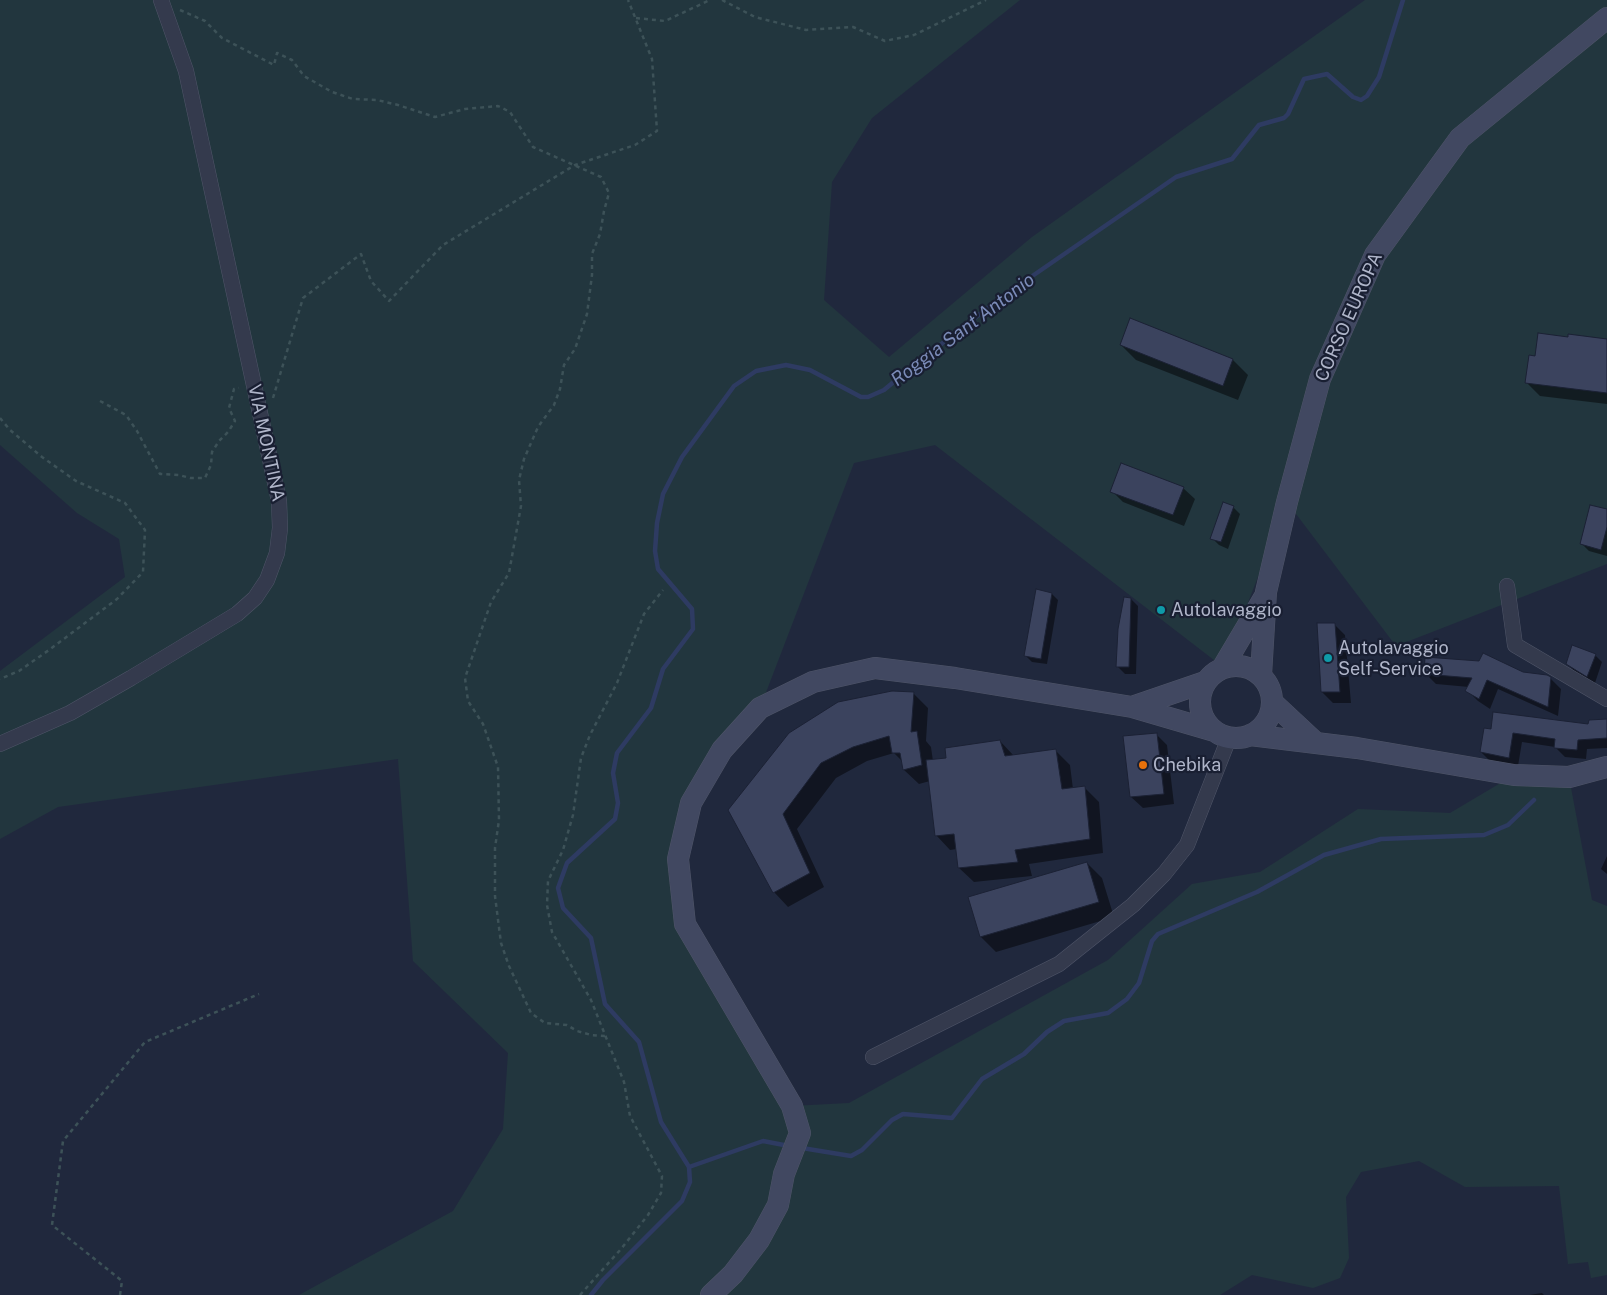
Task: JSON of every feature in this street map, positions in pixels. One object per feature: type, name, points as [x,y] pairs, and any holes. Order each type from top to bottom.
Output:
[{"type":"main road","name":"CORSO EUROPA","points":[[1261,675],[1266,592],[1287,502],[1320,379],[1375,254],[1460,138],[1607,18]]},
{"type":"main road","points":[[1223,667],[1266,592]]},
{"type":"main road","points":[[1235,665],[1248,667],[1261,675],[1271,692],[1272,702],[1266,722],[1260,729],[1231,735],[1203,719],[1199,702],[1200,694],[1204,682],[1212,673],[1223,667],[1235,665]]},
{"type":"main road","points":[[710,1295],[733,1274],[759,1240],[778,1205],[784,1174],[800,1133],[792,1106],[685,924],[678,859],[691,803],[722,750],[760,708],[814,682],[875,668],[955,678],[1132,707],[1231,735],[1316,743],[1514,775],[1569,777],[1607,767]]},
{"type":"main road","points":[[1132,707],[1204,682]]},
{"type":"main road","points":[[1272,702],[1316,743]]},
{"type":"street","name":"VIA MONTINA","points":[[0,744],[70,713],[237,614],[254,598],[267,580],[277,553],[280,528],[279,501],[186,71],[162,1]]},
{"type":"street","points":[[1507,586],[1515,645],[1607,699]]},
{"type":"street","points":[[873,1057],[1059,964],[1133,905],[1164,874],[1187,845],[1231,735]]},
{"type":"path","points":[[272,400],[303,298],[361,254],[371,280],[389,301],[443,245],[576,165],[635,145],[657,131],[652,59],[628,0]]},
{"type":"path","points":[[636,18],[665,21],[710,0]]},
{"type":"path","points":[[722,0],[754,17],[806,30],[853,26],[885,41],[914,35],[986,0]]},
{"type":"path","points":[[162,1],[205,21],[222,38],[274,65],[277,53],[292,60],[304,76],[332,92],[353,99],[377,100],[435,117],[465,109],[498,106],[510,112],[533,147],[601,177],[609,193],[600,234],[592,254],[592,275],[587,314],[575,349],[564,365],[560,389],[554,405],[538,427],[524,459],[519,480],[521,506],[509,573],[491,602],[464,678],[468,701],[482,724],[498,767],[499,820],[495,848],[495,896],[501,942],[509,966],[531,1013],[545,1023],[567,1025],[577,1031],[605,1036]]},
{"type":"path","points":[[100,401],[126,415],[137,431],[160,474],[179,474],[190,478],[205,478],[211,465],[212,452],[235,421],[228,408],[234,390],[253,383]]},
{"type":"path","points":[[0,418],[10,430],[42,457],[76,481],[125,503],[145,530],[143,572],[117,599],[19,671],[0,679]]},
{"type":"path","points":[[580,1295],[648,1215],[661,1193],[662,1176],[630,1116],[624,1082],[591,1000],[552,932],[547,905],[548,881],[563,850],[573,815],[581,758],[590,735],[617,683],[644,614],[663,590]]},
{"type":"path","points":[[120,1295],[122,1281],[52,1225],[63,1141],[145,1042],[259,994]]},
{"type":"shaded area","points":[[0,0],[1020,0],[872,118],[832,182],[824,300],[889,357],[1032,237],[1365,0],[1607,0],[1607,564],[1396,646],[1287,502],[1223,667],[935,445],[854,463],[760,708],[691,803],[685,924],[792,1106],[849,1103],[1108,960],[1192,884],[1260,872],[1358,809],[1450,813],[1514,775],[1569,777],[1592,900],[1607,906],[1607,1275],[1591,1278],[1588,1262],[1568,1264],[1559,1186],[1465,1187],[1419,1161],[1361,1172],[1346,1197],[1349,1258],[1340,1278],[1313,1288],[1252,1275],[1220,1295],[299,1295],[453,1211],[503,1129],[508,1053],[413,961],[398,759],[58,807],[0,839],[0,671],[125,577],[119,539],[77,513],[0,445]]},
{"type":"building","points":[[1130,318],[1233,359],[1223,386],[1120,345]]},
{"type":"building","points":[[1538,333],[1568,337],[1568,334],[1607,339],[1607,393],[1525,383],[1529,355],[1535,356]]},
{"type":"building","points":[[1121,463],[1184,487],[1173,515],[1110,492]]},
{"type":"building","points":[[1223,502],[1234,506],[1221,542],[1210,539]]},
{"type":"building","points":[[1590,505],[1607,509],[1607,527],[1601,550],[1580,544]]},
{"type":"building","points":[[1036,589],[1052,593],[1041,659],[1024,656]]},
{"type":"building","points":[[1124,597],[1131,598],[1129,667],[1116,667],[1118,629]]},
{"type":"building","name":"Autolavaggio Self-Service","points":[[1317,623],[1335,623],[1340,692],[1321,692]]},
{"type":"building","points":[[1572,645],[1596,654],[1587,677],[1566,664]]},
{"type":"building","points":[[1483,653],[1523,672],[1551,677],[1548,707],[1487,680],[1479,699],[1465,691],[1472,678],[1424,674],[1425,657],[1479,661]]},
{"type":"building","points":[[892,691],[914,692],[911,732],[917,731],[922,765],[903,770],[900,753],[892,753],[889,736],[853,747],[821,763],[783,814],[810,873],[773,893],[728,810],[789,733],[838,702]]},
{"type":"building","points":[[1493,712],[1588,724],[1589,720],[1607,719],[1607,738],[1578,740],[1577,750],[1554,748],[1555,739],[1513,733],[1509,758],[1480,752],[1484,728],[1491,729]]},
{"type":"building","name":"Chebika","points":[[1157,733],[1164,794],[1130,797],[1123,736]]},
{"type":"building","points":[[1000,740],[1005,756],[1056,749],[1062,789],[1085,786],[1090,839],[1015,850],[1018,862],[958,868],[954,834],[935,836],[926,760],[946,758],[945,748]]},
{"type":"building","points":[[1087,862],[1099,902],[980,937],[968,897]]},
{"type":"waterway","name":"Roggia Sant'Antonio","points":[[591,1295],[603,1280],[682,1201],[690,1182],[689,1167],[661,1122],[639,1042],[605,1004],[591,938],[563,908],[558,888],[567,863],[615,819],[618,803],[613,773],[617,753],[651,708],[663,669],[693,629],[692,609],[658,569],[655,551],[657,523],[663,494],[682,457],[734,386],[756,371],[786,365],[810,370],[861,397],[868,397],[884,390],[999,299],[1176,177],[1232,159],[1259,125],[1284,118],[1288,114],[1304,79],[1327,74],[1353,97],[1361,100],[1367,96],[1379,77],[1403,0]]},
{"type":"waterway","points":[[802,1148],[851,1156],[862,1150],[892,1120],[903,1114],[952,1118],[982,1079],[1024,1054],[1047,1032],[1064,1021],[1108,1013],[1127,999],[1139,983],[1152,941],[1158,934],[1257,892],[1324,855],[1381,839],[1484,835],[1508,825],[1534,800]]},
{"type":"waterway","points":[[689,1167],[763,1141],[789,1146]]},
{"type":"place","name":"Autolavaggio","points":[[1161,610]]},
{"type":"place","name":"Autolavaggio Self-Service","points":[[1328,658]]},
{"type":"place","name":"Chebika","points":[[1143,765]]}]
